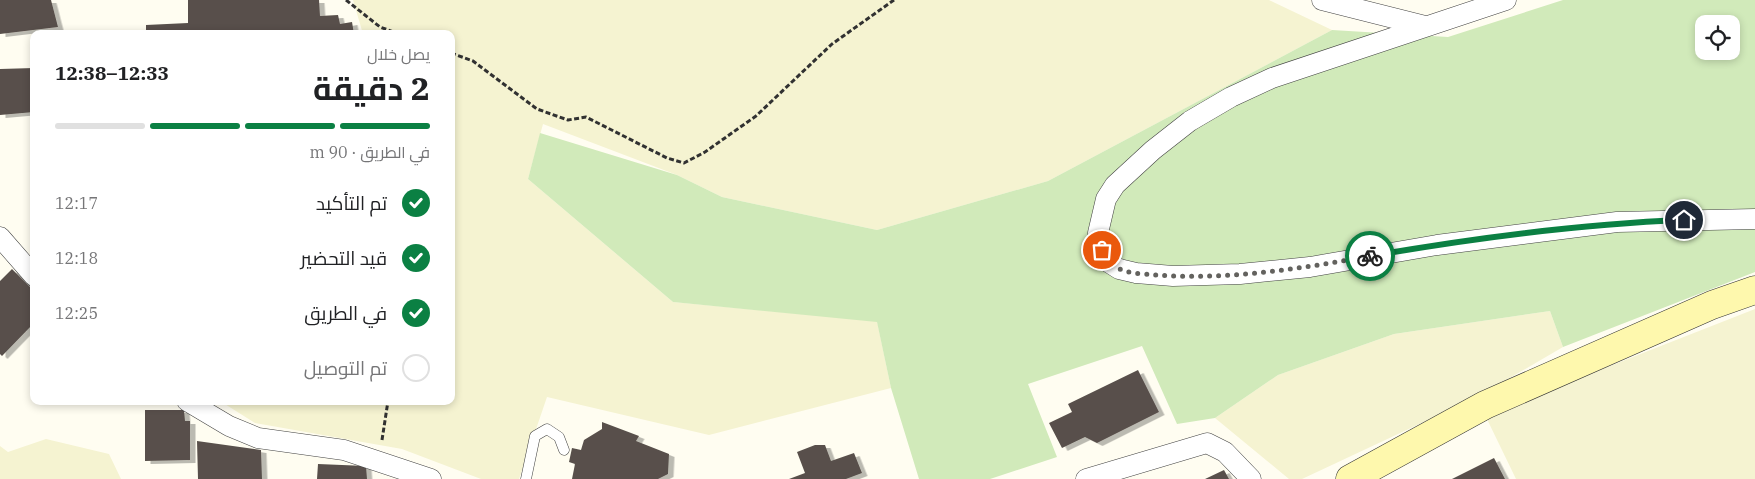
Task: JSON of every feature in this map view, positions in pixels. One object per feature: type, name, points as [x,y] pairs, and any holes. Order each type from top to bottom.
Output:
[{"type":"main road","points":[[1350,479],[1485,405],[1712,305],[1755,290]]},
{"type":"street","points":[[1322,0],[1425,26]]},
{"type":"street","points":[[1506,0],[1272,78],[1231,97],[1190,121],[1153,150],[1115,185],[1106,199],[1098,232],[1102,250],[1108,262],[1119,269],[1136,273],[1173,276],[1240,274],[1310,267],[1437,245],[1617,222],[1755,219]]},
{"type":"street","points":[[0,237],[30,271]]},
{"type":"street","points":[[193,405],[229,426],[258,438],[336,449],[377,460],[431,479]]},
{"type":"street","points":[[1086,479],[1207,443],[1226,452],[1251,479]]},
{"type":"lane","points":[[526,479],[535,436],[546,429],[559,437],[564,450]]},
{"type":"path","points":[[346,0],[380,28],[386,30]]},
{"type":"path","points":[[455,54],[474,61],[537,109],[568,120],[586,117],[667,158],[684,163],[705,152],[756,116],[832,44],[894,0]]},
{"type":"path","points":[[377,460],[387,420],[388,405]]},
{"type":"shaded area","points":[[353,0],[1269,0],[1332,30],[1048,181],[877,230],[722,197],[677,175],[543,124],[528,179],[673,302],[877,321],[891,388],[709,435],[547,397],[519,479],[481,479],[402,449],[255,423],[226,405],[455,405],[455,30],[362,30]]},
{"type":"shaded area","points":[[1755,309],[1755,479],[1516,479],[1485,415]]},
{"type":"shaded area","points":[[1550,311],[1563,347],[1477,397],[1302,479],[1289,479],[1215,418],[1278,375],[1394,334]]},
{"type":"shaded area","points":[[46,439],[109,454],[121,479],[0,479],[0,446],[8,452]]},
{"type":"green space","points":[[1563,0],[1755,0],[1755,272],[1563,347],[1550,311],[1394,334],[1278,375],[1215,418],[1177,424],[1142,346],[1028,384],[1057,457],[990,479],[919,479],[891,388],[877,322],[673,302],[528,179],[540,133],[677,175],[722,197],[877,230],[1048,181],[1332,30],[1448,37]]},
{"type":"building","points":[[0,0],[51,0],[58,27],[0,34]]},
{"type":"building","points":[[188,0],[319,0],[320,16],[338,15],[340,24],[352,22],[353,30],[146,30],[146,25],[188,23]]},
{"type":"building","points":[[30,68],[30,112],[0,115],[0,69]]},
{"type":"building","points":[[12,269],[30,287],[30,327],[2,356],[0,354],[0,281]]},
{"type":"building","points":[[1138,370],[1159,412],[1097,443],[1085,437],[1062,448],[1049,423],[1072,412],[1068,404]]},
{"type":"building","points":[[145,410],[184,410],[185,421],[190,421],[190,460],[145,461]]},
{"type":"building","points":[[602,422],[639,436],[636,441],[669,454],[668,474],[658,479],[572,479],[575,464],[569,462],[572,448],[581,450],[584,440],[602,429]]},
{"type":"building","points":[[197,441],[261,450],[262,479],[198,479]]},
{"type":"building","points":[[815,445],[825,445],[831,461],[854,453],[862,473],[846,479],[789,479],[805,473],[797,452]]},
{"type":"building","points":[[1494,458],[1505,479],[1452,479]]},
{"type":"building","points":[[318,464],[366,466],[367,479],[317,479]]},
{"type":"building","points":[[1224,470],[1229,479],[1205,479]]},
{"type":"way so far","points":[[1102,250],[1108,262],[1119,269],[1136,273],[1173,276],[1240,274],[1310,267],[1370,256]]},
{"type":"route","points":[[1370,256],[1437,245],[1617,222],[1684,220]]}]
